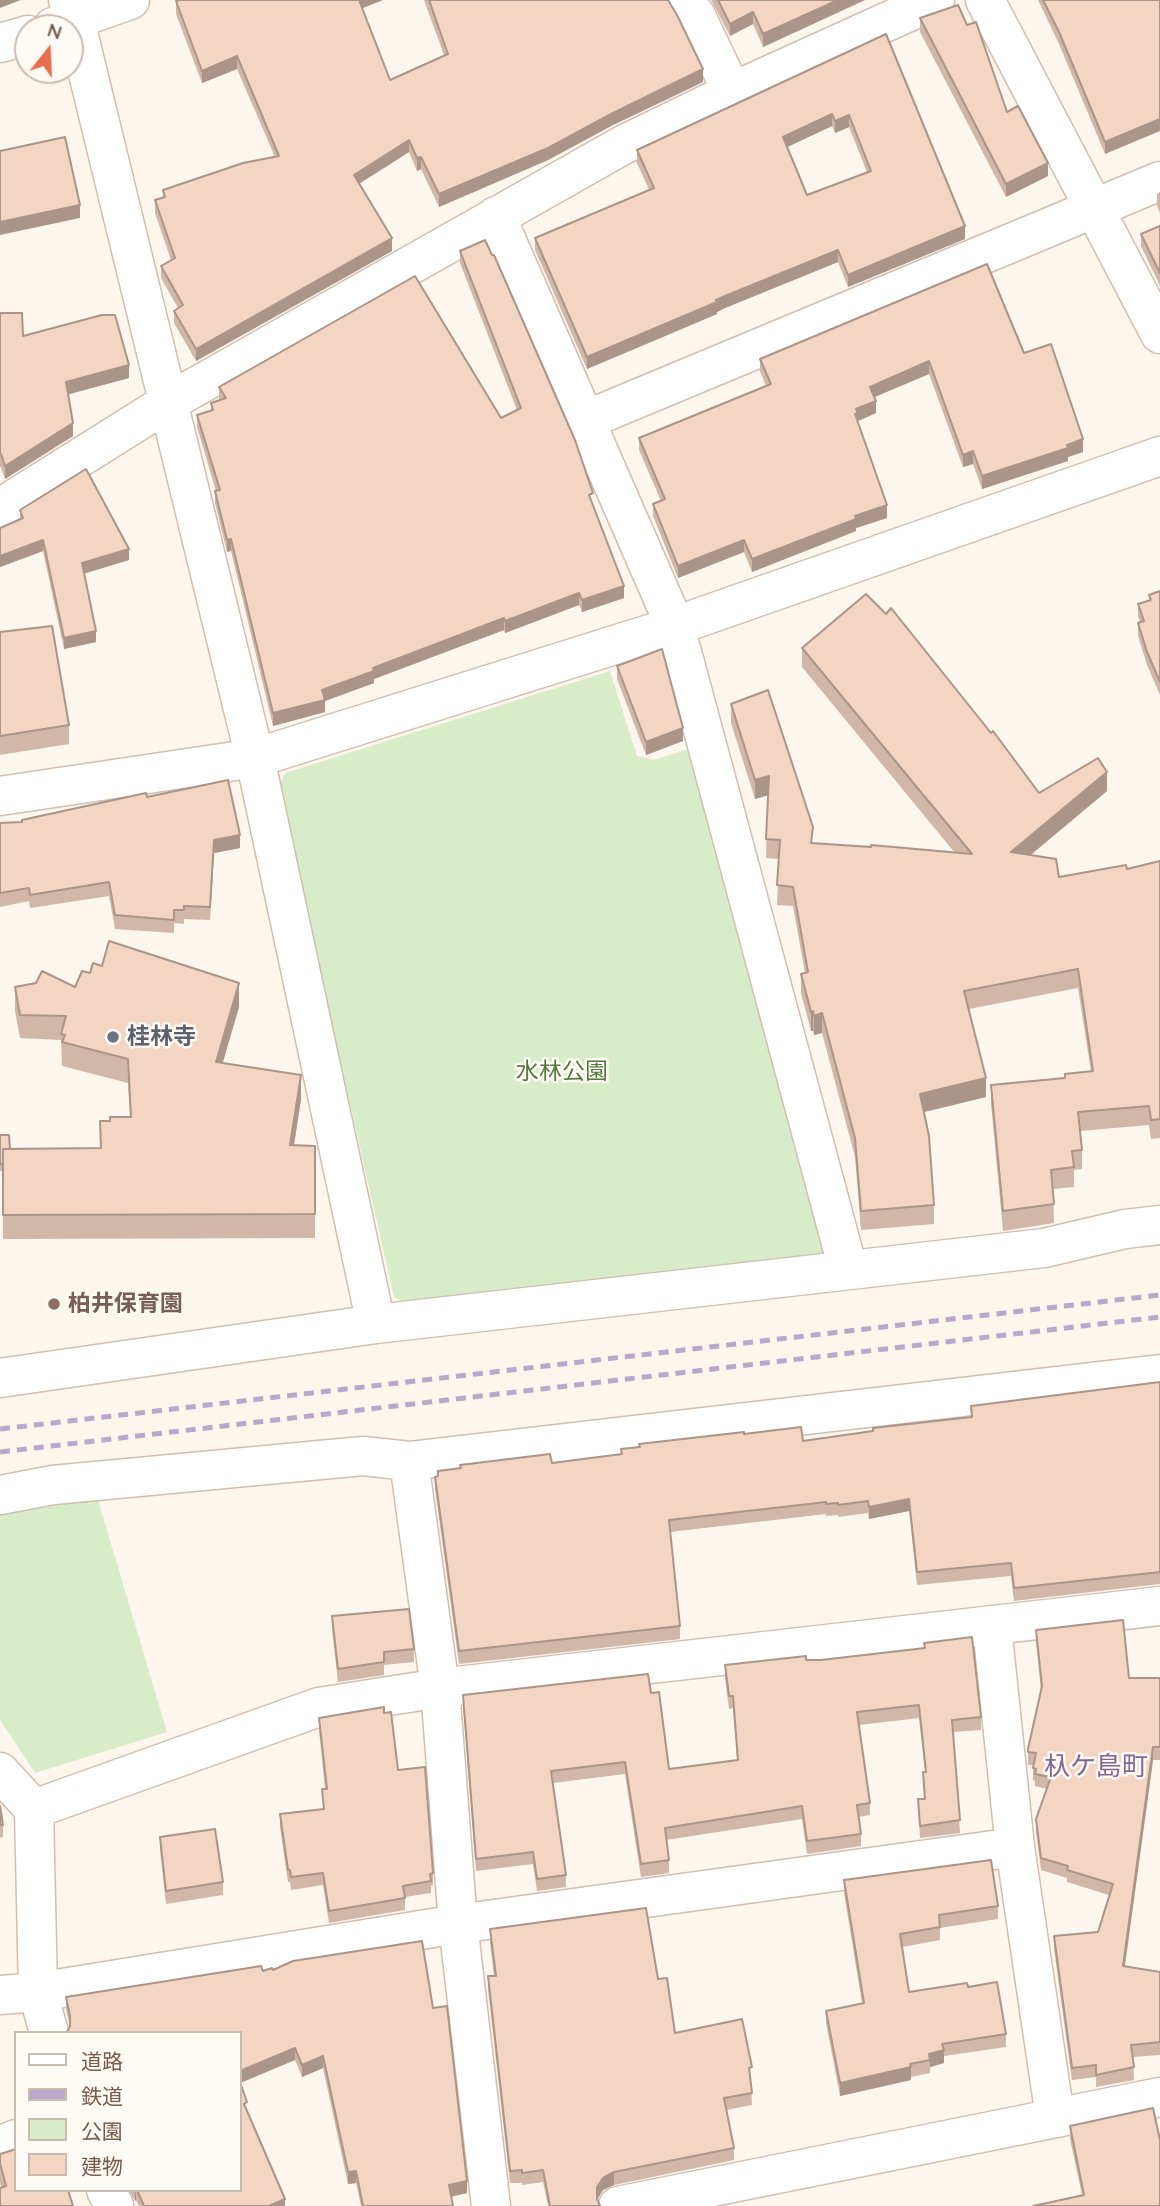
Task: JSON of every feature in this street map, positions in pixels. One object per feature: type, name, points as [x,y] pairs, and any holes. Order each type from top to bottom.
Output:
[{"type":"street","points":[[72,14],[130,0]]},
{"type":"street","points":[[684,0],[696,16],[732,92]]},
{"type":"street","points":[[0,508],[167,403],[623,145],[732,92],[935,0]]},
{"type":"street","points":[[985,0],[1160,334]]},
{"type":"street","points":[[82,84],[167,403],[256,758],[376,1324]]},
{"type":"street","points":[[586,420],[1160,181]]},
{"type":"street","points":[[496,216],[675,626],[848,1269]]},
{"type":"street","points":[[0,796],[256,758],[675,626],[1160,456]]},
{"type":"street","points":[[0,1378],[376,1324],[1044,1248],[1125,1229],[1160,1225]]},
{"type":"street","points":[[0,1495],[53,1485],[363,1456],[409,1461],[1160,1374]]},
{"type":"street","points":[[409,1461],[440,1688],[458,1924],[491,2206]]},
{"type":"street","points":[[34,1809],[319,1707],[440,1688],[1160,1606]]},
{"type":"street","points":[[992,1627],[1015,1847],[1055,2117]]},
{"type":"street","points":[[0,1772],[34,1809],[38,1992],[48,2031]]},
{"type":"street","points":[[0,1995],[38,1992],[458,1924],[1015,1847]]},
{"type":"street","points":[[618,2206],[1160,2097]]},
{"type":"green space","name":"水林公園","points":[[610,671],[637,756],[654,760],[698,746],[830,1247],[819,1261],[413,1306],[394,1297],[278,788],[285,773]]},
{"type":"green space","points":[[98,1500],[167,1732],[35,1773],[0,1720],[0,1510]]},
{"type":"building","points":[[359,0],[390,80],[448,54],[429,0],[668,0],[703,69],[548,148],[439,194],[421,157],[417,158],[409,140],[354,175],[392,238],[196,349],[174,311],[183,305],[161,266],[175,258],[155,200],[165,197],[163,190],[243,163],[279,156],[237,56],[202,71],[176,1]]},
{"type":"building","points":[[718,0],[838,0],[763,34],[753,12],[730,24]]},
{"type":"building","points":[[1043,0],[1160,0],[1160,119],[1105,142]]},
{"type":"building","points":[[958,5],[967,25],[976,22],[1007,112],[1018,106],[1048,163],[1006,184],[920,18]]},
{"type":"building","points":[[886,34],[965,226],[848,275],[838,250],[587,357],[535,238],[654,188],[637,150]],"holes":[[[832,114],[835,121],[849,115],[871,171],[807,195],[783,137]]]},
{"type":"building","points":[[65,137],[80,205],[0,222],[0,151]]},
{"type":"building","points":[[1160,226],[1160,273],[1141,234]]},
{"type":"building","points":[[485,240],[575,440],[593,493],[589,495],[624,586],[582,600],[579,593],[505,621],[504,618],[322,690],[325,700],[273,713],[231,539],[227,540],[215,491],[220,490],[197,415],[213,410],[211,403],[226,398],[219,387],[415,276],[501,418],[521,408],[460,251]]},
{"type":"building","points":[[987,264],[1024,353],[1051,344],[1083,439],[1067,445],[1068,448],[982,476],[973,451],[963,455],[929,361],[870,387],[876,401],[856,409],[858,413],[855,414],[887,505],[752,559],[744,540],[678,566],[653,504],[665,499],[639,438],[771,384],[760,359]]},
{"type":"building","points":[[0,313],[22,313],[23,336],[102,315],[115,315],[129,365],[66,382],[73,423],[5,466],[0,454]]},
{"type":"building","points":[[86,469],[129,549],[82,563],[96,631],[64,638],[43,540],[0,556],[0,528],[23,518],[20,510]]},
{"type":"building","points":[[1160,591],[1160,682],[1138,623],[1144,621],[1138,604],[1151,600],[1149,595]]},
{"type":"building","points":[[866,594],[886,614],[891,608],[991,733],[993,731],[1039,793],[1098,758],[1107,772],[1011,852],[1056,859],[1059,877],[1126,865],[1127,869],[1160,861],[1160,1119],[1151,1120],[1149,1106],[1078,1112],[1082,1150],[1072,1151],[1074,1167],[1051,1170],[1054,1204],[1003,1211],[991,1085],[1065,1078],[1065,1074],[1093,1071],[1078,969],[964,991],[986,1078],[920,1094],[929,1136],[934,1205],[861,1211],[855,1138],[822,1013],[814,1016],[813,1011],[811,1012],[801,974],[808,972],[793,887],[777,885],[780,840],[766,839],[769,776],[755,780],[731,704],[768,690],[813,827],[811,843],[972,854],[802,648]]},
{"type":"building","points":[[52,626],[69,725],[0,736],[0,632]]},
{"type":"building","points":[[662,649],[683,728],[646,742],[617,666]]},
{"type":"building","points":[[228,780],[240,835],[214,840],[210,907],[184,906],[184,910],[174,910],[174,920],[115,915],[109,882],[30,895],[29,888],[0,893],[0,823],[22,822],[146,793],[147,797]]},
{"type":"building","points":[[109,941],[239,983],[216,1062],[301,1075],[290,1145],[315,1146],[315,1214],[3,1215],[3,1149],[101,1148],[100,1121],[110,1121],[110,1117],[131,1117],[128,1059],[62,1042],[65,1035],[61,1034],[66,1016],[20,1015],[15,987],[36,983],[42,971],[75,987],[82,971],[90,973],[93,963],[102,966]]},
{"type":"building","points":[[0,1135],[9,1135],[10,1149],[3,1149],[3,1164],[0,1164]]},
{"type":"building","points":[[1160,1382],[1160,1572],[1014,1588],[1011,1563],[917,1572],[909,1499],[869,1507],[868,1501],[838,1505],[826,1502],[669,1520],[680,1626],[459,1651],[435,1477],[438,1476],[438,1471],[461,1468],[460,1465],[550,1454],[552,1463],[622,1454],[621,1449],[640,1447],[639,1444],[801,1427],[803,1441],[873,1431],[873,1428],[972,1417],[971,1406]]},
{"type":"building","points":[[409,1609],[414,1649],[384,1652],[384,1662],[338,1669],[332,1616]]},
{"type":"building","points":[[1123,1620],[1129,1678],[1160,1678],[1160,1747],[1153,1747],[1123,1966],[1160,1972],[1160,2042],[1131,2045],[1134,2067],[1096,2075],[1096,2065],[1072,2068],[1054,1936],[1098,1932],[1113,1884],[1067,1870],[1068,1866],[1041,1858],[1036,1819],[1051,1777],[1035,1774],[1036,1769],[1033,1768],[1036,1753],[1028,1752],[1028,1749],[1042,1686],[1036,1630]]},
{"type":"building","points":[[972,1637],[981,1717],[952,1720],[960,1820],[920,1826],[918,1799],[925,1799],[923,1772],[926,1772],[919,1705],[857,1712],[870,1803],[857,1805],[861,1834],[807,1841],[802,1806],[665,1828],[669,1860],[641,1864],[625,1762],[551,1771],[566,1875],[537,1879],[533,1852],[476,1859],[463,1695],[648,1674],[651,1693],[659,1692],[669,1769],[738,1760],[733,1696],[729,1696],[725,1665],[806,1656],[806,1660],[821,1660],[925,1648],[924,1643]]},
{"type":"building","points":[[384,1707],[384,1713],[391,1712],[398,1770],[425,1767],[433,1873],[430,1874],[431,1881],[403,1886],[405,1898],[329,1911],[323,1873],[291,1877],[280,1814],[324,1809],[322,1789],[327,1789],[319,1718]]},
{"type":"building","points":[[215,1829],[223,1882],[166,1891],[160,1837]]},
{"type":"building","points":[[991,1860],[998,1906],[939,1915],[940,1927],[900,1934],[909,1992],[967,1983],[968,1987],[997,1982],[1006,2034],[942,2044],[944,2050],[929,2054],[930,2060],[840,2083],[826,2011],[864,2003],[844,1880]]},
{"type":"building","points":[[646,1908],[658,1979],[667,1978],[675,2033],[742,2019],[752,2067],[749,2068],[752,2093],[724,2098],[734,2148],[614,2172],[603,2178],[597,2187],[600,2206],[550,2206],[543,2170],[522,2173],[522,2170],[510,2171],[488,1976],[496,1976],[490,1929]]},
{"type":"building","points":[[422,1941],[433,2008],[447,2006],[467,2181],[449,2185],[453,2206],[363,2206],[356,2171],[348,2172],[323,2056],[302,2065],[295,2048],[242,2070],[242,2031],[68,2031],[70,2016],[66,1997],[261,1966],[263,1971],[273,1970],[293,1961]]},
{"type":"building","points":[[242,2088],[247,2102],[244,2104],[285,2199],[269,2206],[144,2206],[138,2192],[242,2192]]},
{"type":"building","points":[[1153,2108],[1160,2140],[1160,2206],[1033,2206],[1084,2195],[1070,2126]]},
{"type":"building","points":[[14,2150],[14,2192],[69,2192],[73,2206],[0,2206],[0,2188],[6,2186],[0,2154]]},
{"type":"railway","points":[[0,1429],[1160,1295]]},
{"type":"railway","points":[[0,1452],[1160,1317]]},
{"type":"place","name":"桂林寺","points":[[113,1037]]},
{"type":"place","name":"柏井保育園","points":[[54,1304]]},
{"type":"district","name":"杁ケ島町","points":[[1096,1767]]}]
